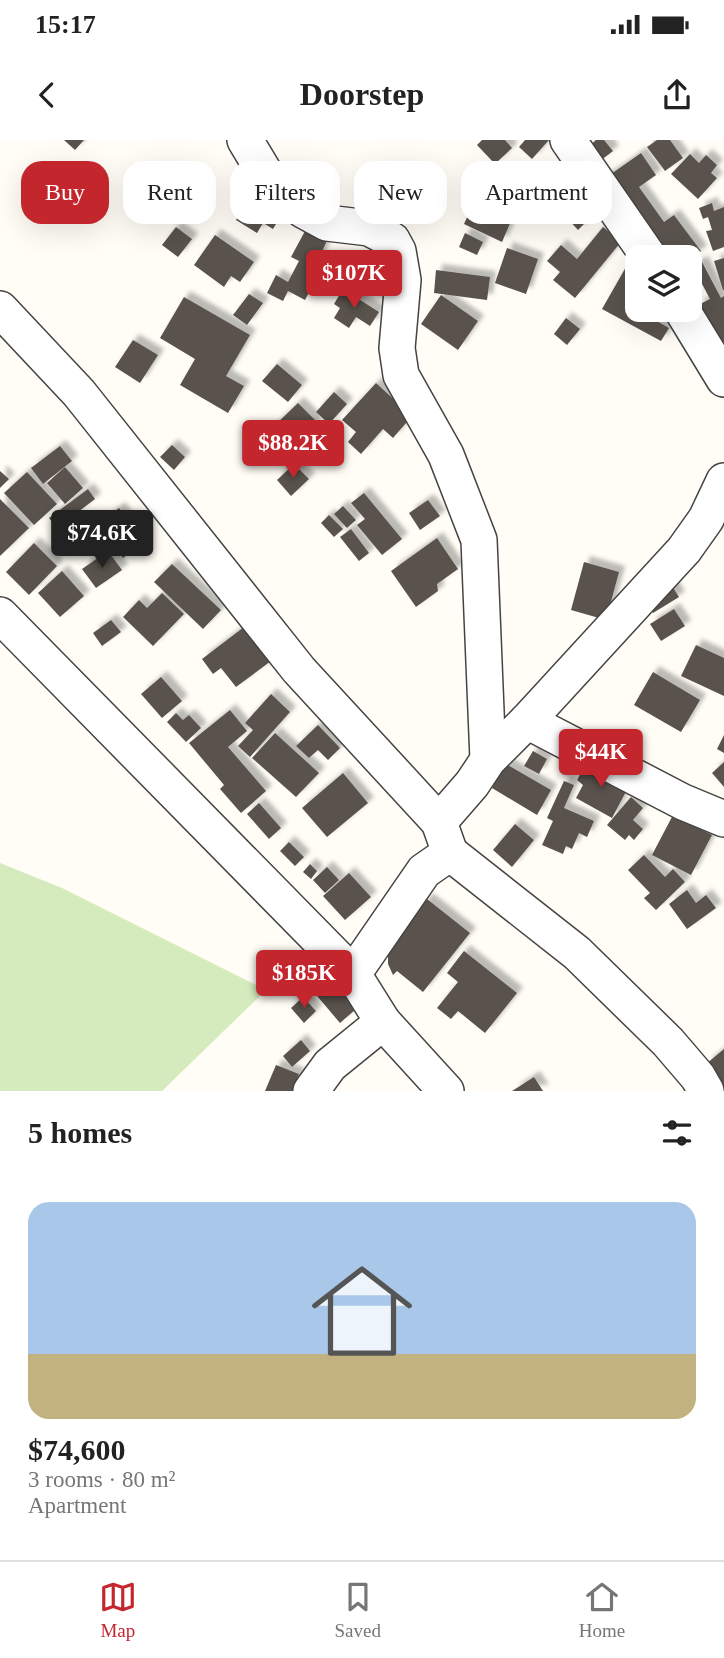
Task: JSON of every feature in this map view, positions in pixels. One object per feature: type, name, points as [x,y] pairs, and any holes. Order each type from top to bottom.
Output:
[{"type":"street","points":[[244,140],[272,185],[303,210],[327,223],[369,228],[392,240],[398,251],[402,280],[397,348],[401,375],[446,455],[479,540],[488,760]]},
{"type":"street","points":[[568,140],[641,245]]},
{"type":"street","points":[[0,309],[79,393],[299,670],[444,837],[578,953],[668,1041],[698,1077],[706,1091]]},
{"type":"street","points":[[689,322],[724,379]]},
{"type":"street","points":[[352,974],[424,871],[488,760],[684,550],[706,519],[724,481]]},
{"type":"street","points":[[0,615],[352,974],[383,1023],[446,1091]]},
{"type":"street","points":[[527,721],[683,802],[724,819]]},
{"type":"street","points":[[311,1091],[330,1065],[383,1023]]},
{"type":"green space","points":[[0,863],[62,888],[266,990],[162,1091],[0,1091]]},
{"type":"building","points":[[64,140],[84,140],[75,150]]},
{"type":"building","points":[[482,140],[505,140],[512,148],[498,161],[492,161],[477,145]]},
{"type":"building","points":[[525,140],[549,140],[532,159],[519,147]]},
{"type":"building","points":[[596,140],[604,140],[613,151],[600,161],[589,146]]},
{"type":"building","points":[[657,140],[670,140],[683,158],[665,171],[647,147]]},
{"type":"building","points":[[641,153],[656,175],[639,187],[664,222],[674,215],[696,245],[648,245],[612,196],[612,173]]},
{"type":"building","points":[[690,154],[699,163],[706,155],[717,165],[711,173],[717,178],[698,199],[671,174]]},
{"type":"building","points":[[712,203],[714,211],[724,207],[724,247],[713,251],[706,231],[712,230],[708,217],[703,219],[699,208]]},
{"type":"building","points":[[242,224],[262,224],[257,233]]},
{"type":"building","points":[[309,224],[319,224],[332,230],[317,262],[323,265],[305,300],[288,291],[283,301],[267,293],[276,275],[288,282],[299,261],[291,257]]},
{"type":"building","points":[[464,224],[510,224],[502,242]]},
{"type":"building","points":[[572,224],[584,224],[578,230]]},
{"type":"building","points":[[176,227],[192,239],[178,257],[162,245]]},
{"type":"building","points":[[603,227],[621,242],[575,298],[553,280],[560,272],[547,261],[561,245],[577,259]]},
{"type":"building","points":[[465,233],[483,242],[477,255],[459,247]]},
{"type":"building","points":[[215,235],[254,262],[240,282],[231,276],[224,287],[194,265]]},
{"type":"building","points":[[507,248],[538,259],[526,294],[495,283]]},
{"type":"building","points":[[724,258],[724,290],[723,290],[714,261]]},
{"type":"building","points":[[702,262],[721,298],[724,296],[724,342],[719,345],[702,313],[702,303],[710,299],[702,284]]},
{"type":"building","points":[[625,269],[625,321],[602,309]]},
{"type":"building","points":[[436,270],[490,277],[487,300],[434,293]]},
{"type":"building","points":[[343,289],[379,312],[370,326],[356,317],[349,328],[334,318],[340,308],[334,304]]},
{"type":"building","points":[[249,294],[263,303],[247,325],[233,315]]},
{"type":"building","points":[[441,295],[478,321],[458,350],[421,324]]},
{"type":"building","points":[[184,297],[250,335],[226,376],[244,386],[228,413],[180,385],[195,359],[160,338]]},
{"type":"building","points":[[566,318],[580,329],[567,345],[554,334]]},
{"type":"building","points":[[626,322],[658,322],[669,328],[661,341]]},
{"type":"building","points":[[133,340],[158,355],[140,383],[115,367]]},
{"type":"building","points":[[277,364],[302,385],[288,402],[262,381]]},
{"type":"building","points":[[376,383],[412,416],[393,438],[383,429],[361,454],[348,442],[356,432],[342,420]]},
{"type":"building","points":[[334,392],[347,404],[329,424],[316,412]]},
{"type":"building","points":[[298,403],[317,422],[289,449],[270,430]]},
{"type":"building","points":[[172,445],[185,457],[174,470],[160,457]]},
{"type":"building","points":[[60,446],[72,461],[43,484],[31,468]]},
{"type":"building","points":[[294,464],[309,479],[291,496],[277,480]]},
{"type":"building","points":[[65,467],[83,488],[65,504],[47,483]]},
{"type":"building","points":[[0,471],[9,479],[0,488]]},
{"type":"building","points":[[27,472],[57,504],[34,525],[4,493]]},
{"type":"building","points":[[88,489],[95,499],[57,528],[49,518]]},
{"type":"building","points":[[364,493],[402,539],[382,555],[357,525],[365,519],[351,503]]},
{"type":"building","points":[[0,499],[29,528],[0,556]]},
{"type":"building","points":[[428,500],[440,516],[420,530],[409,513]]},
{"type":"building","points":[[343,506],[356,520],[347,528],[334,514]]},
{"type":"building","points":[[119,508],[145,541],[123,558],[97,526]]},
{"type":"building","points":[[329,515],[343,529],[334,537],[321,523]]},
{"type":"building","points":[[351,529],[369,553],[359,561],[340,537]]},
{"type":"building","points":[[437,538],[458,569],[437,584],[438,591],[416,607],[391,571]]},
{"type":"building","points":[[34,543],[57,566],[29,595],[6,572]]},
{"type":"building","points":[[108,551],[122,570],[96,588],[82,569]]},
{"type":"building","points":[[584,562],[619,572],[606,620],[571,610]]},
{"type":"building","points":[[172,564],[221,610],[203,629],[154,582]]},
{"type":"building","points":[[62,571],[84,596],[60,617],[38,593]]},
{"type":"building","points":[[670,583],[679,597],[653,613],[644,599]]},
{"type":"building","points":[[162,593],[184,614],[153,646],[123,617],[139,600],[147,608]]},
{"type":"building","points":[[674,609],[685,626],[661,641],[650,624]]},
{"type":"building","points":[[111,620],[121,632],[102,646],[93,633]]},
{"type":"building","points":[[244,627],[271,661],[236,687],[221,668],[213,674],[202,659]]},
{"type":"building","points":[[696,645],[724,658],[724,696],[681,676]]},
{"type":"building","points":[[653,672],[700,700],[681,732],[634,705]]},
{"type":"building","points":[[161,677],[182,701],[162,718],[141,694]]},
{"type":"building","points":[[271,694],[290,712],[250,757],[238,746],[253,730],[245,723]]},
{"type":"building","points":[[230,710],[247,731],[228,747],[266,791],[241,813],[220,789],[224,785],[189,743]]},
{"type":"building","points":[[176,713],[183,720],[189,715],[201,728],[186,742],[167,722]]},
{"type":"building","points":[[318,725],[340,748],[328,760],[318,750],[309,758],[296,746]]},
{"type":"building","points":[[275,733],[319,773],[296,797],[252,758]]},
{"type":"building","points":[[724,735],[724,753],[717,749]]},
{"type":"building","points":[[533,751],[547,759],[539,774],[524,766]]},
{"type":"building","points":[[587,761],[630,784],[612,818],[576,798],[583,785],[577,780]]},
{"type":"building","points":[[724,762],[724,787],[712,773]]},
{"type":"building","points":[[506,764],[551,790],[537,815],[492,788]]},
{"type":"building","points":[[343,773],[368,803],[327,837],[302,808]]},
{"type":"building","points":[[564,781],[574,785],[564,808],[594,821],[587,837],[579,833],[572,849],[566,846],[563,854],[542,845],[553,821],[547,818]]},
{"type":"building","points":[[631,797],[643,808],[633,820],[643,829],[634,840],[629,835],[625,840],[607,825]]},
{"type":"building","points":[[259,803],[281,828],[269,839],[247,814]]},
{"type":"building","points":[[673,815],[712,835],[691,875],[652,855]]},
{"type":"building","points":[[515,824],[534,840],[512,867],[493,850]]},
{"type":"building","points":[[289,842],[304,857],[295,866],[280,851]]},
{"type":"building","points":[[644,855],[665,877],[673,869],[685,882],[656,910],[644,898],[650,893],[628,870]]},
{"type":"building","points":[[310,864],[317,871],[311,879],[303,872]]},
{"type":"building","points":[[327,867],[339,880],[325,893],[313,880]]},
{"type":"building","points":[[349,873],[371,897],[345,920],[323,896]]},
{"type":"building","points":[[687,890],[696,903],[706,895],[716,908],[687,929],[669,904]]},
{"type":"building","points":[[427,899],[470,933],[423,992],[397,971],[393,975],[388,964],[388,950]]},
{"type":"building","points":[[464,951],[517,993],[485,1033],[458,1011],[451,1019],[437,1008],[458,982],[447,973]]},
{"type":"building","points":[[327,976],[356,1009],[340,1023],[312,990]]},
{"type":"building","points":[[303,997],[316,1011],[304,1023],[291,1008]]},
{"type":"building","points":[[301,1040],[310,1051],[292,1067],[283,1056]]},
{"type":"building","points":[[724,1049],[724,1086],[706,1064]]},
{"type":"building","points":[[276,1065],[299,1074],[292,1091],[265,1091]]},
{"type":"building","points":[[534,1077],[543,1091],[512,1091]]}]
